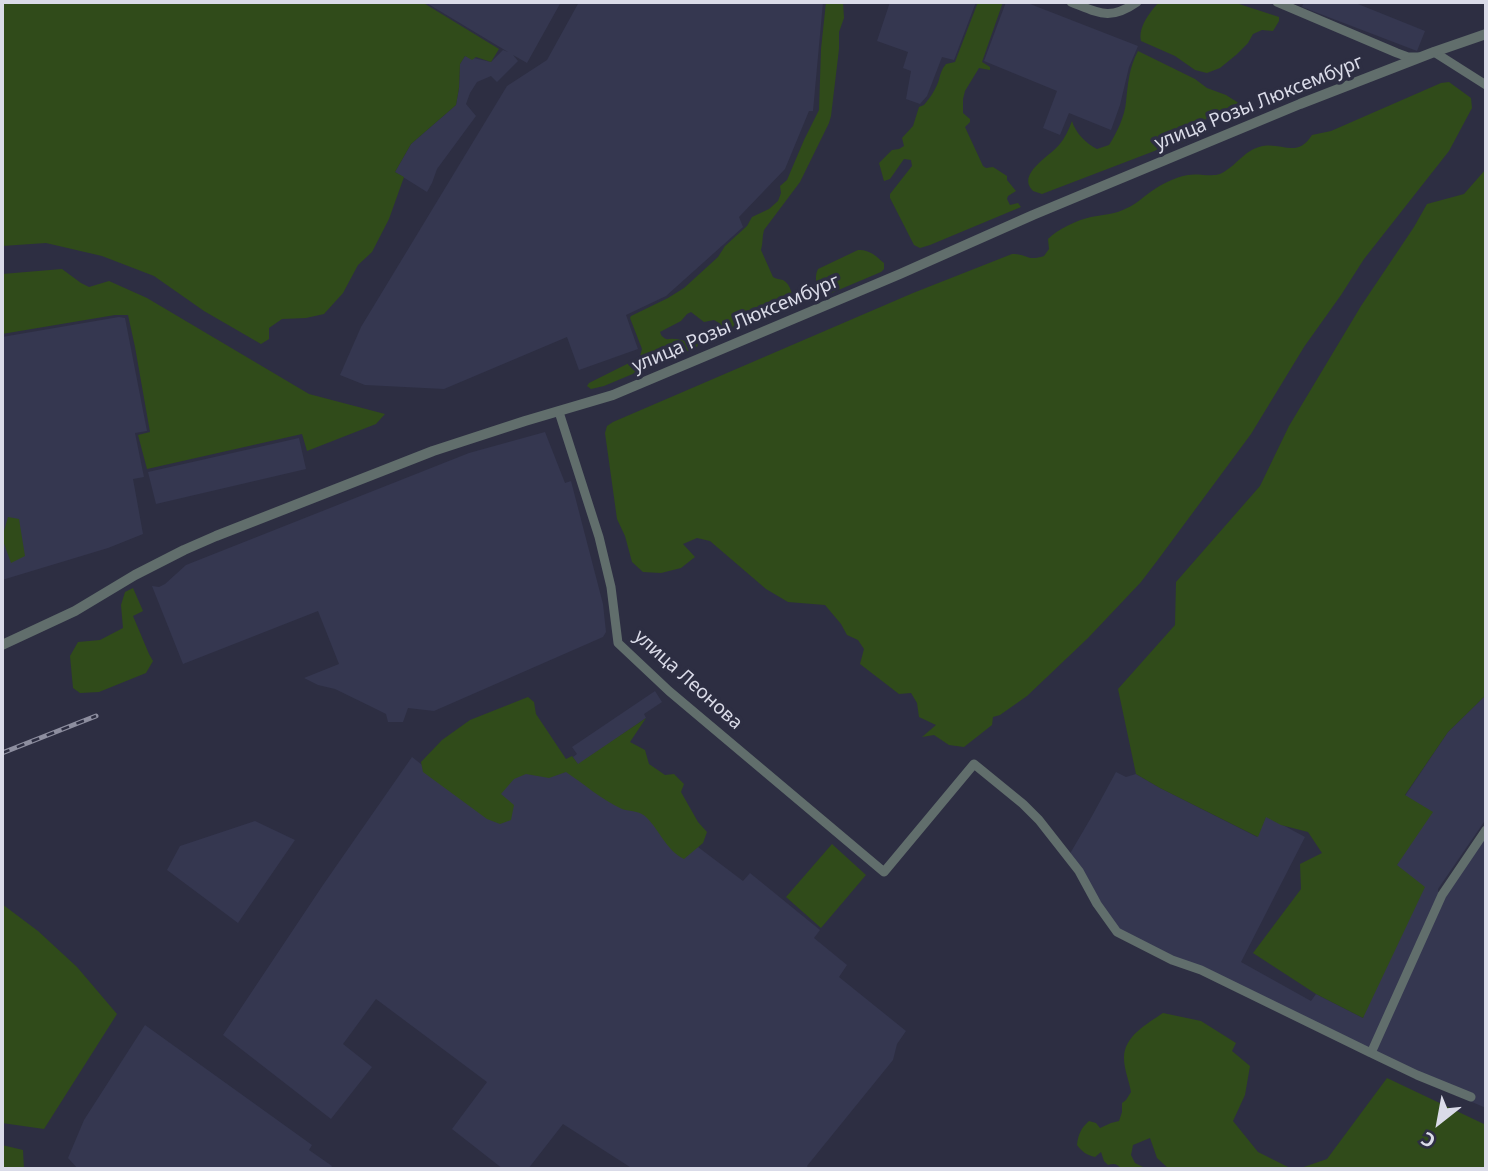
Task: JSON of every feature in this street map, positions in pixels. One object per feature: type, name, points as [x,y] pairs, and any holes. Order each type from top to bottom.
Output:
[{"type":"street","points":[[1071,2],[1109,15],[1137,2]]},
{"type":"street","points":[[1277,2],[1397,53],[1408,57],[1421,57]]},
{"type":"street","name":"улица Розы Люксембург","points":[[2,645],[75,611],[135,575],[216,536],[422,455],[613,395],[1300,104],[1486,34]]},
{"type":"street","points":[[1434,52],[1486,85]]},
{"type":"street","name":"улица Леонова","points":[[559,412],[600,537],[611,587],[618,643],[669,691],[884,872],[974,764],[1039,820],[1079,871],[1097,904],[1117,932],[1371,1053]]},
{"type":"street","points":[[1471,1097],[1371,1053],[1442,895],[1486,830]]},
{"type":"shaded area","points":[[425,2],[561,2],[527,63],[513,55],[518,61],[497,82],[491,76],[477,82],[466,104],[476,116],[437,169],[427,192],[395,172],[411,144],[456,105],[460,64],[465,56],[491,62],[503,50],[508,52]]},
{"type":"shaded area","points":[[579,2],[823,2],[813,111],[809,111],[785,169],[739,217],[743,227],[666,296],[626,315],[638,349],[579,370],[567,337],[444,389],[365,385],[340,375],[361,327],[507,86],[547,60]]},
{"type":"shaded area","points":[[890,2],[976,2],[954,60],[942,57],[927,96],[920,104],[906,99],[911,71],[903,68],[908,52],[877,41]]},
{"type":"shaded area","points":[[1006,2],[1025,2],[1138,46],[1129,67],[1111,130],[1069,113],[1060,135],[1043,128],[1057,91],[984,61]]},
{"type":"shaded area","points":[[1304,2],[1353,2],[1425,31],[1417,51],[1302,7]]},
{"type":"shaded area","points":[[125,318],[147,431],[135,433],[144,477],[133,479],[143,534],[108,548],[2,580],[2,337]]},
{"type":"shaded area","points":[[545,432],[565,483],[571,481],[603,604],[606,632],[603,637],[434,711],[408,708],[403,722],[388,722],[386,714],[335,689],[304,678],[339,664],[318,611],[183,664],[152,586],[165,584],[186,565],[469,453]]},
{"type":"shaded area","points":[[299,438],[306,469],[156,504],[148,472]]},
{"type":"shaded area","points":[[655,691],[662,702],[644,714],[646,718],[584,761],[743,881],[750,873],[820,930],[814,938],[847,965],[839,977],[906,1031],[897,1044],[893,1060],[807,1166],[809,1169],[633,1169],[563,1124],[528,1169],[503,1169],[452,1129],[487,1082],[376,999],[343,1044],[372,1067],[331,1119],[223,1035],[412,757],[426,768],[546,762],[578,765],[573,757],[577,754],[572,747]]},
{"type":"shaded area","points":[[1486,695],[1486,819],[1438,892],[1441,895],[1486,830],[1486,1108],[1416,1078],[1117,932],[1068,857],[1116,772],[1126,777],[1136,774],[1257,837],[1266,816],[1305,837],[1241,962],[1311,1001],[1316,994],[1363,1018],[1397,865],[1405,796],[1448,732]]},
{"type":"shaded area","points":[[255,821],[295,840],[238,923],[167,870],[180,846]]},
{"type":"shaded area","points":[[145,1025],[312,1145],[309,1150],[332,1166],[330,1169],[78,1169],[68,1158],[84,1120]]},
{"type":"green space","points":[[2,2],[422,2],[499,49],[491,62],[476,57],[472,60],[465,56],[460,64],[456,105],[411,144],[395,172],[404,177],[389,219],[372,252],[358,265],[343,293],[324,314],[282,319],[269,328],[269,339],[261,344],[204,311],[154,276],[102,256],[46,243],[2,246]]},
{"type":"green space","points":[[826,2],[843,2],[844,18],[839,32],[831,116],[800,182],[764,230],[761,250],[773,277],[783,280],[790,288],[791,305],[720,335],[719,323],[714,320],[704,322],[691,312],[681,321],[660,332],[666,339],[699,342],[697,347],[591,389],[587,386],[589,383],[640,356],[642,349],[631,316],[684,288],[718,257],[752,217],[778,201],[780,186],[787,180],[819,110]]},
{"type":"green space","points":[[978,2],[1003,2],[982,62],[990,67],[990,70],[979,68],[965,91],[963,113],[970,122],[965,127],[983,166],[993,167],[1007,176],[1016,191],[1008,196],[1010,205],[1018,203],[1021,207],[920,248],[914,245],[890,198],[890,194],[912,166],[911,160],[904,159],[890,179],[884,181],[879,163],[892,150],[904,146],[902,138],[913,126],[919,107],[924,105],[933,93],[946,64],[955,62]]},
{"type":"green space","points":[[1159,2],[1233,2],[1279,17],[1279,21],[1273,31],[1262,30],[1253,34],[1236,55],[1220,68],[1207,73],[1195,70],[1175,56],[1141,41],[1143,25]]},
{"type":"green space","points":[[1138,51],[1195,79],[1207,88],[1226,95],[1248,109],[1235,116],[1210,116],[1198,132],[1179,144],[1042,194],[1033,191],[1028,178],[1031,172],[1059,145],[1072,121],[1078,133],[1093,147],[1097,149],[1109,145],[1124,113],[1129,76]]},
{"type":"green space","points":[[1449,82],[1471,98],[1472,108],[1449,151],[1364,259],[1304,347],[1251,434],[1141,582],[1088,638],[1027,696],[993,717],[992,725],[964,747],[949,745],[934,735],[922,737],[936,725],[919,717],[917,703],[911,693],[899,694],[860,664],[864,649],[858,640],[847,635],[825,605],[788,602],[766,589],[710,541],[697,538],[683,544],[695,557],[681,568],[661,573],[643,572],[632,562],[617,519],[605,433],[607,426],[613,422],[913,293],[1012,254],[1030,258],[1044,256],[1049,249],[1048,239],[1062,228],[1086,218],[1123,210],[1173,179],[1220,174],[1259,147],[1300,146],[1312,135],[1331,131],[1441,83]]},
{"type":"green space","points":[[1486,169],[1486,695],[1448,732],[1405,795],[1433,812],[1397,865],[1425,887],[1363,1018],[1316,994],[1253,953],[1301,889],[1300,864],[1322,853],[1308,832],[1281,825],[1266,817],[1258,837],[1136,774],[1118,689],[1175,625],[1176,582],[1260,486],[1289,426],[1361,306],[1427,204],[1464,194]]},
{"type":"green space","points":[[858,250],[875,256],[884,263],[884,269],[829,294],[822,294],[816,282],[818,269]]},
{"type":"green space","points":[[62,269],[89,287],[109,281],[147,298],[309,394],[385,414],[376,424],[307,451],[302,434],[147,469],[138,435],[150,432],[128,315],[2,334],[2,274]]},
{"type":"green space","points":[[8,517],[19,519],[25,556],[11,563],[2,538]]},
{"type":"green space","points":[[133,588],[143,611],[133,616],[153,661],[146,673],[99,692],[80,693],[73,688],[70,656],[78,642],[100,640],[123,628],[121,605],[125,592]]},
{"type":"green space","points":[[528,697],[534,702],[536,714],[566,759],[572,756],[578,764],[646,718],[630,742],[645,750],[649,764],[665,775],[674,774],[684,784],[681,792],[707,832],[703,843],[684,859],[672,851],[644,815],[622,809],[600,797],[566,772],[549,778],[526,774],[514,779],[501,794],[514,805],[511,820],[500,824],[487,819],[423,772],[421,762],[442,740],[470,720]]},
{"type":"green space","points":[[832,844],[866,875],[821,928],[786,897]]},
{"type":"green space","points":[[2,904],[38,931],[77,967],[117,1014],[44,1129],[2,1123]]},
{"type":"green space","points":[[1163,1013],[1201,1021],[1236,1043],[1232,1051],[1250,1066],[1245,1095],[1233,1121],[1258,1152],[1292,1169],[1169,1169],[1157,1158],[1150,1138],[1133,1145],[1131,1155],[1135,1163],[1143,1169],[1121,1169],[1116,1164],[1108,1165],[1101,1152],[1095,1157],[1085,1153],[1077,1145],[1079,1135],[1089,1121],[1100,1128],[1119,1121],[1122,1103],[1131,1092],[1124,1062],[1125,1050],[1138,1031]]},
{"type":"green space","points":[[1387,1078],[1486,1125],[1486,1169],[1298,1169],[1327,1159]]},
{"type":"green space","points":[[2,1145],[23,1150],[24,1169],[2,1169]]},
{"type":"railway","points":[[2,753],[96,716]]}]
